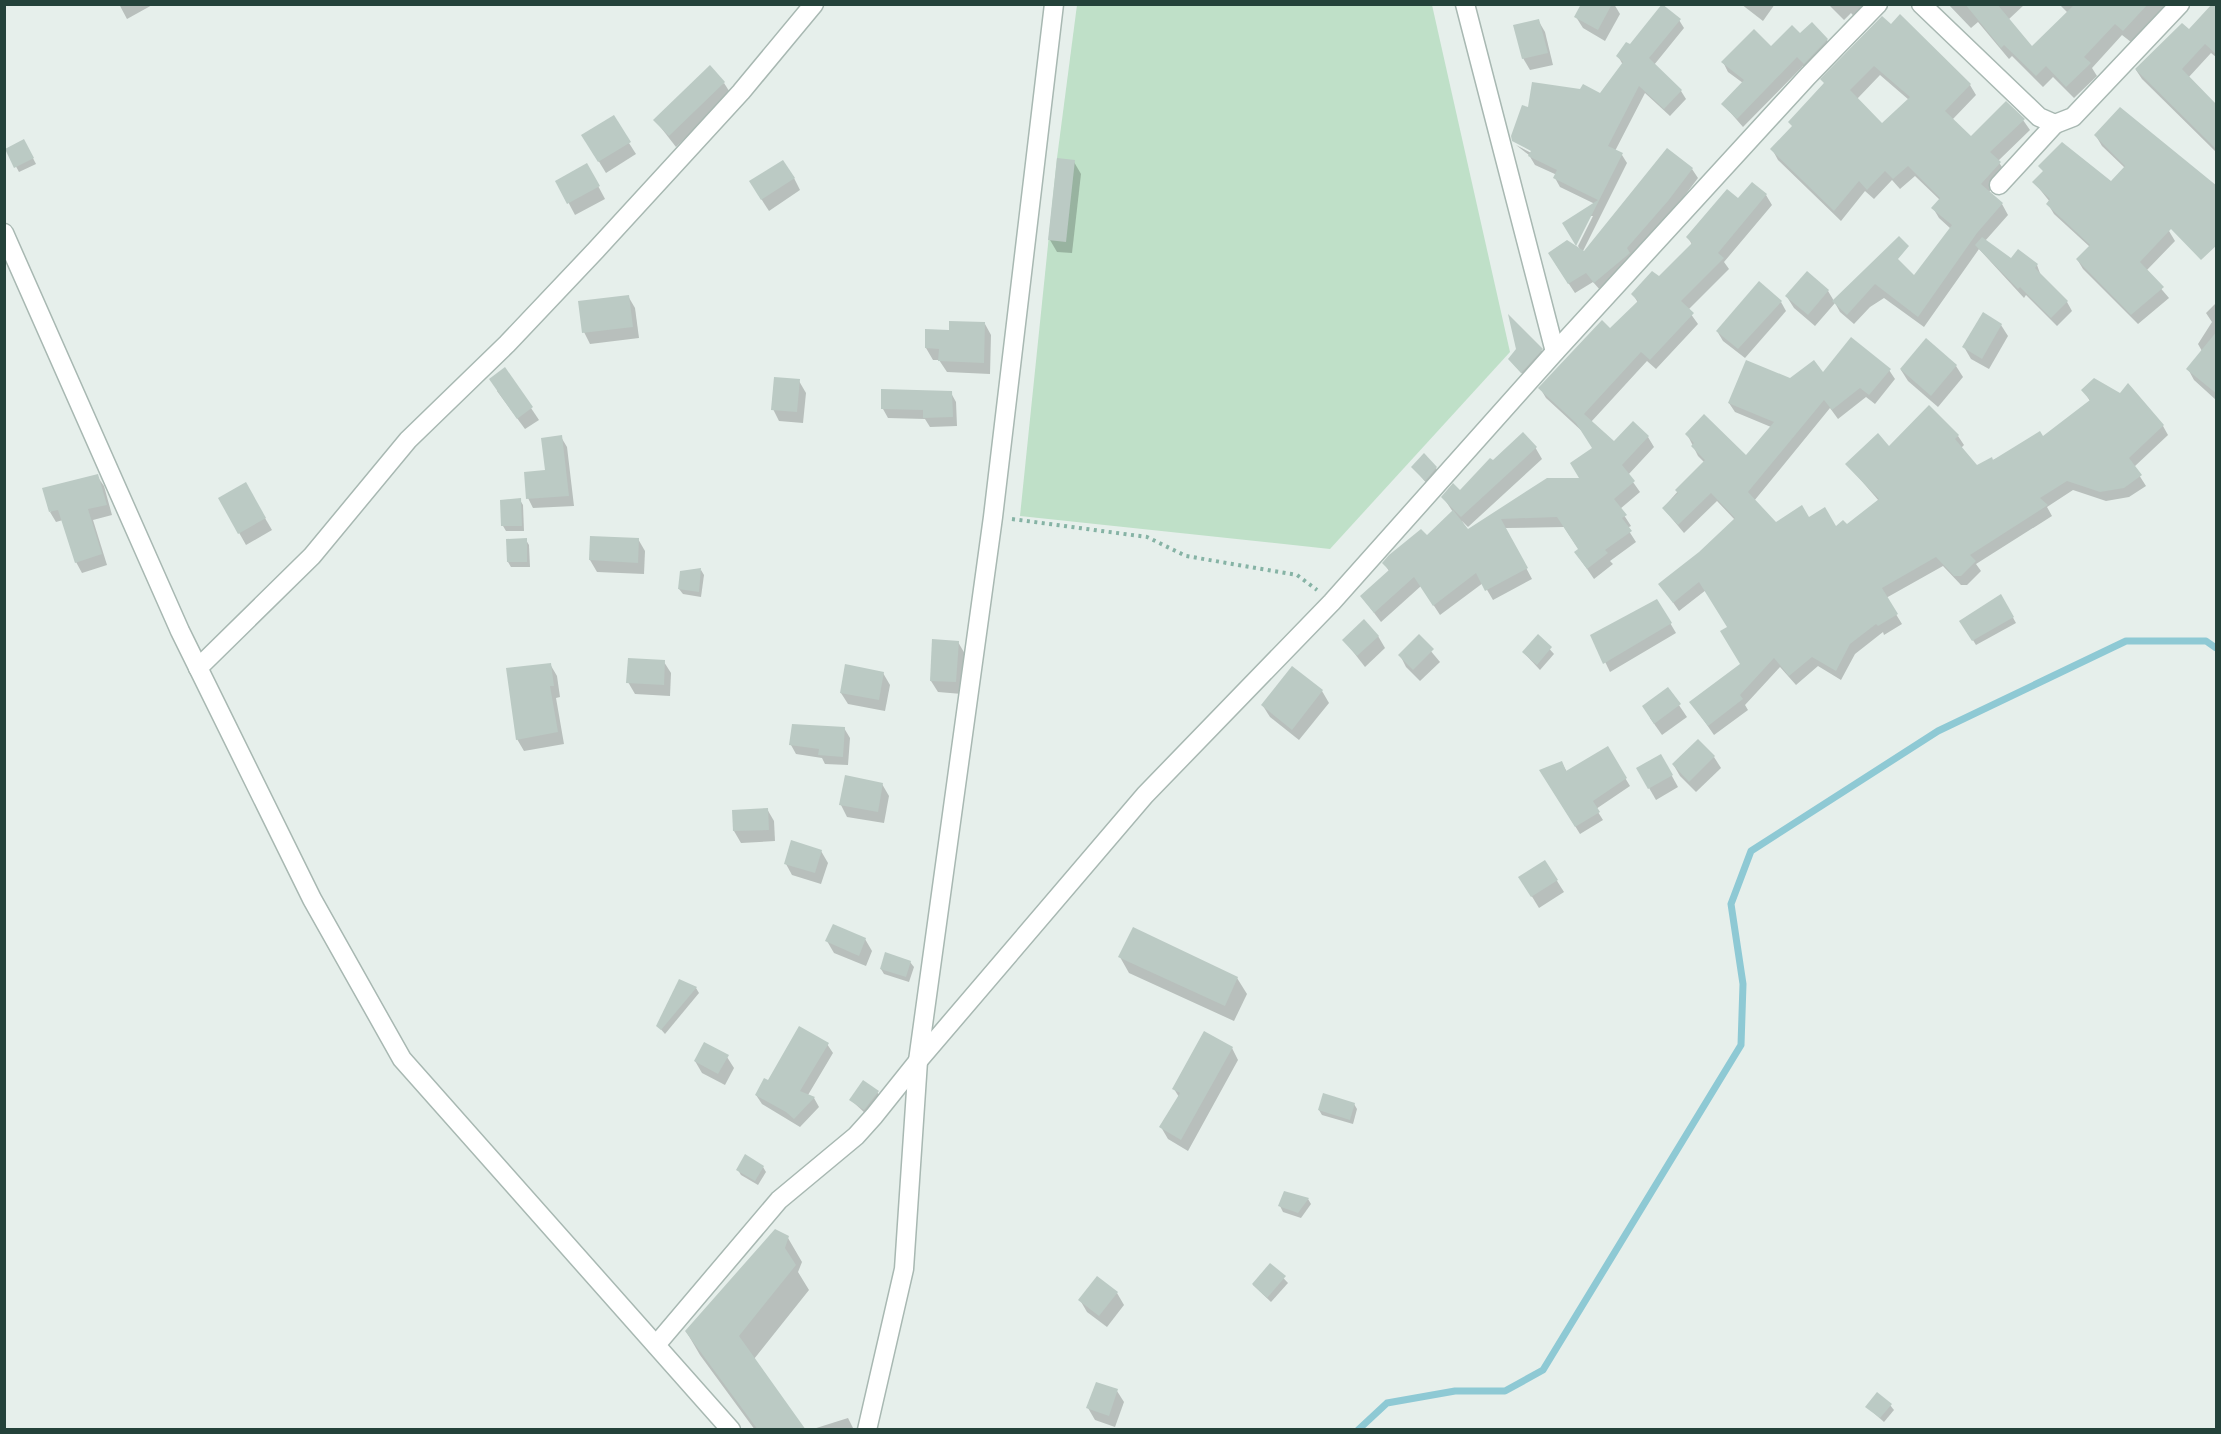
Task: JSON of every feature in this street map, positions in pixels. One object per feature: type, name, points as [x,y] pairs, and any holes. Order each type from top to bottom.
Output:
[{"type":"street","points":[[198,668],[312,556],[408,440],[507,344],[588,259],[741,92],[814,4]]},
{"type":"street","points":[[867,1430],[904,1269],[918,1061],[993,517],[1054,4]]},
{"type":"street","points":[[1465,4],[1555,352]]},
{"type":"street","points":[[656,1346],[779,1200],[856,1136],[1145,795],[1332,602],[1555,352],[1800,84],[1878,4]]},
{"type":"street","points":[[1921,4],[2039,117],[2055,124]]},
{"type":"street","points":[[1999,185],[2055,124],[2073,117],[2180,4]]},
{"type":"street","points":[[4,233],[198,668],[312,899],[402,1059],[731,1430]]},
{"type":"path","points":[[993,517],[1147,537],[1186,556],[1297,575],[1332,602]]},
{"type":"green space","points":[[1077,5],[1432,5],[1510,352],[1330,549],[1020,516],[1057,158]]},
{"type":"building","points":[[1581,4],[1612,4],[1598,30],[1574,17]]},
{"type":"building","points":[[1662,4],[1681,19],[1649,58],[1682,90],[1664,109],[1639,86],[1608,146],[1623,153],[1576,246],[1562,223],[1598,200],[1553,178],[1557,170],[1528,156],[1531,151],[1512,141],[1511,136],[1522,105],[1528,107],[1532,82],[1580,89],[1583,84],[1600,93],[1623,62],[1616,56],[1626,42],[1630,44]]},
{"type":"building","points":[[1965,4],[1997,4],[2032,46],[2075,4],[2148,4],[2123,31],[2115,24],[2084,57],[2091,63],[2066,87],[2046,66],[2036,76],[2004,45],[2001,48]]},
{"type":"building","points":[[2212,4],[2217,4],[2217,55],[2205,44],[2182,69],[2217,105],[2217,150],[2135,69],[2182,23],[2189,29]]},
{"type":"building","points":[[1900,14],[1971,84],[1945,111],[1971,136],[2006,101],[2025,119],[1990,152],[2001,162],[1981,184],[2003,203],[1977,233],[1918,317],[1875,284],[1847,315],[1832,301],[1899,236],[1909,246],[1898,259],[1914,275],[1952,225],[1931,208],[1940,198],[1908,166],[1893,179],[1885,171],[1867,190],[1859,181],[1834,211],[1770,149],[1792,126],[1788,122],[1824,83],[1820,79],[1882,16],[1891,24]],"holes":[[[1874,66],[1910,97],[1882,123],[1850,90]]]},
{"type":"building","points":[[1539,19],[1548,53],[1522,59],[1513,25]]},
{"type":"building","points":[[1812,22],[1828,39],[1804,64],[1797,57],[1737,119],[1721,104],[1744,80],[1721,62],[1754,29],[1771,46],[1792,25],[1800,33]]},
{"type":"building","points":[[710,65],[725,82],[669,136],[653,120]]},
{"type":"building","points":[[2120,107],[2217,186],[2217,245],[2201,260],[2171,229],[2140,262],[2164,287],[2131,315],[2076,259],[2090,245],[2046,204],[2050,199],[2032,182],[2043,171],[2038,166],[2062,142],[2111,181],[2125,166],[2094,135]]},
{"type":"building","points":[[614,115],[631,142],[598,162],[581,135]]},
{"type":"building","points":[[24,139],[34,158],[14,168],[5,149]]},
{"type":"building","points":[[1667,148],[1693,168],[1627,248],[1630,253],[1594,283],[1586,273],[1568,284],[1548,253],[1567,240],[1584,251]]},
{"type":"building","points":[[1057,158],[1075,160],[1066,242],[1048,240]]},
{"type":"building","points":[[783,160],[795,178],[761,200],[749,181]]},
{"type":"building","points":[[587,163],[600,186],[567,204],[555,181]]},
{"type":"building","points":[[1752,182],[1767,194],[1718,253],[1724,258],[1681,301],[1694,313],[1650,360],[1641,352],[1584,414],[1614,441],[1633,421],[1649,436],[1622,465],[1635,481],[1614,499],[1627,515],[1622,518],[1632,531],[1605,550],[1608,553],[1587,569],[1574,552],[1578,549],[1557,517],[1501,519],[1528,568],[1485,591],[1476,573],[1433,606],[1414,577],[1374,613],[1360,596],[1389,570],[1382,563],[1389,555],[1421,529],[1427,535],[1453,510],[1468,529],[1547,478],[1579,478],[1570,463],[1592,448],[1576,423],[1538,388],[1602,320],[1610,328],[1638,301],[1631,294],[1652,271],[1659,276],[1692,243],[1686,237],[1727,189],[1738,198]]},
{"type":"building","points":[[1982,237],[2011,258],[2018,249],[2038,264],[2035,268],[2068,301],[2051,318],[2020,287],[2018,289],[1975,245]]},
{"type":"building","points":[[1807,271],[1829,290],[1808,315],[1785,296]]},
{"type":"building","points":[[1759,281],[1782,301],[1738,349],[1716,331]]},
{"type":"building","points":[[629,295],[633,327],[582,333],[578,301]]},
{"type":"building","points":[[1983,312],[2002,324],[1982,359],[1962,347]]},
{"type":"building","points":[[1508,314],[1543,349],[1521,373],[1508,359],[1516,349]]},
{"type":"building","points":[[949,321],[985,322],[984,363],[938,361],[939,349],[925,348],[925,329],[949,330]]},
{"type":"building","points":[[2217,331],[2217,394],[2186,369]]},
{"type":"building","points":[[1851,337],[1891,369],[1869,395],[1860,388],[1832,410],[1824,400],[1748,492],[1776,522],[1802,505],[1809,517],[1825,507],[1836,526],[1843,520],[1847,524],[1879,499],[1845,464],[1878,433],[1889,446],[1929,405],[1959,435],[1955,439],[1977,465],[1992,457],[1993,460],[2040,431],[2043,436],[2090,400],[2081,390],[2094,378],[2120,393],[2128,383],[2164,425],[2129,458],[2142,475],[2124,488],[2100,492],[2067,481],[2040,498],[2048,505],[1970,555],[1976,561],[1961,576],[1954,576],[1936,557],[1882,588],[1898,614],[1878,626],[1876,624],[1850,644],[1836,671],[1812,657],[1789,676],[1774,658],[1740,695],[1743,699],[1708,726],[1689,702],[1740,664],[1720,631],[1727,627],[1699,582],[1673,603],[1658,584],[1699,552],[1735,518],[1711,493],[1678,525],[1662,508],[1678,493],[1675,490],[1705,460],[1691,446],[1694,443],[1685,434],[1704,414],[1746,455],[1774,422],[1728,403],[1746,360],[1790,378],[1814,360],[1823,372]]},
{"type":"building","points":[[1926,338],[1957,365],[1931,396],[1900,369]]},
{"type":"building","points":[[505,367],[533,407],[517,419],[489,379]]},
{"type":"building","points":[[774,377],[800,379],[797,412],[771,410]]},
{"type":"building","points":[[881,389],[952,391],[953,417],[923,418],[923,410],[881,409]]},
{"type":"building","points":[[1523,432],[1537,447],[1461,517],[1441,497],[1453,483],[1460,490],[1490,458],[1493,460]]},
{"type":"building","points":[[562,435],[569,496],[526,499],[524,472],[545,470],[541,438]]},
{"type":"building","points":[[1424,453],[1437,467],[1425,481],[1411,467]]},
{"type":"building","points":[[98,474],[107,505],[88,509],[102,554],[75,563],[58,510],[49,512],[42,488]]},
{"type":"building","points":[[246,482],[266,518],[238,534],[218,498]]},
{"type":"building","points":[[521,498],[522,526],[501,526],[500,500]]},
{"type":"building","points":[[590,536],[639,538],[638,563],[589,560]]},
{"type":"building","points":[[527,538],[527,562],[507,562],[506,539]]},
{"type":"building","points":[[701,568],[699,592],[678,589],[680,571]]},
{"type":"building","points":[[2001,594],[2014,617],[1972,641],[1959,621]]},
{"type":"building","points":[[1657,599],[1672,623],[1603,664],[1590,635]]},
{"type":"building","points":[[1364,619],[1379,636],[1357,656],[1342,640]]},
{"type":"building","points":[[1419,634],[1434,649],[1413,670],[1398,655]]},
{"type":"building","points":[[1538,634],[1552,647],[1537,665],[1522,652]]},
{"type":"building","points":[[932,639],[959,641],[956,682],[930,681]]},
{"type":"building","points":[[628,658],[665,660],[664,685],[626,683]]},
{"type":"building","points":[[551,663],[554,686],[550,686],[558,732],[516,740],[506,668]]},
{"type":"building","points":[[845,664],[884,672],[879,700],[840,693]]},
{"type":"building","points":[[1292,666],[1323,690],[1292,730],[1261,705]]},
{"type":"building","points":[[1668,687],[1681,704],[1654,724],[1642,706]]},
{"type":"building","points":[[792,724],[845,727],[843,757],[818,755],[819,749],[789,745]]},
{"type":"building","points":[[1698,739],[1715,756],[1689,782],[1672,764]]},
{"type":"building","points":[[1608,746],[1627,778],[1593,801],[1600,812],[1575,827],[1539,770],[1562,761],[1566,771]]},
{"type":"building","points":[[1661,754],[1673,775],[1648,789],[1636,768]]},
{"type":"building","points":[[845,775],[883,783],[878,812],[839,805]]},
{"type":"building","points":[[768,808],[769,830],[733,831],[732,810]]},
{"type":"building","points":[[791,840],[822,850],[815,873],[784,864]]},
{"type":"building","points":[[1545,860],[1558,880],[1531,897],[1518,877]]},
{"type":"building","points":[[833,924],[866,938],[859,956],[825,941]]},
{"type":"building","points":[[1133,927],[1238,977],[1225,1006],[1118,957]]},
{"type":"building","points":[[885,952],[911,961],[906,977],[880,969]]},
{"type":"building","points":[[679,979],[697,987],[661,1030],[656,1026]]},
{"type":"building","points":[[799,1026],[829,1043],[800,1091],[815,1097],[794,1119],[755,1095],[764,1078],[768,1080]]},
{"type":"building","points":[[1204,1031],[1233,1047],[1181,1140],[1159,1127],[1180,1093],[1172,1089]]},
{"type":"building","points":[[704,1042],[729,1055],[718,1074],[694,1061]]},
{"type":"building","points":[[863,1080],[879,1091],[864,1110],[849,1100]]},
{"type":"building","points":[[1323,1093],[1355,1103],[1350,1120],[1318,1110]]},
{"type":"building","points":[[745,1154],[764,1166],[755,1181],[736,1170]]},
{"type":"building","points":[[1284,1191],[1309,1198],[1298,1213],[1278,1206]]},
{"type":"building","points":[[775,1229],[789,1236],[785,1248],[796,1265],[739,1336],[806,1430],[758,1430],[685,1331]]},
{"type":"building","points":[[1270,1263],[1286,1276],[1267,1298],[1252,1284]]},
{"type":"building","points":[[1097,1276],[1118,1292],[1099,1316],[1078,1300]]},
{"type":"building","points":[[1096,1382],[1118,1389],[1109,1416],[1086,1408]]},
{"type":"building","points":[[1877,1392],[1892,1404],[1880,1418],[1865,1407]]},
{"type":"waterway","points":[[1358,1430],[1387,1403],[1455,1391],[1505,1391],[1543,1370],[1741,1045],[1743,984],[1731,904],[1751,851],[1938,731],[2126,641],[2206,641],[2216,648]]}]
